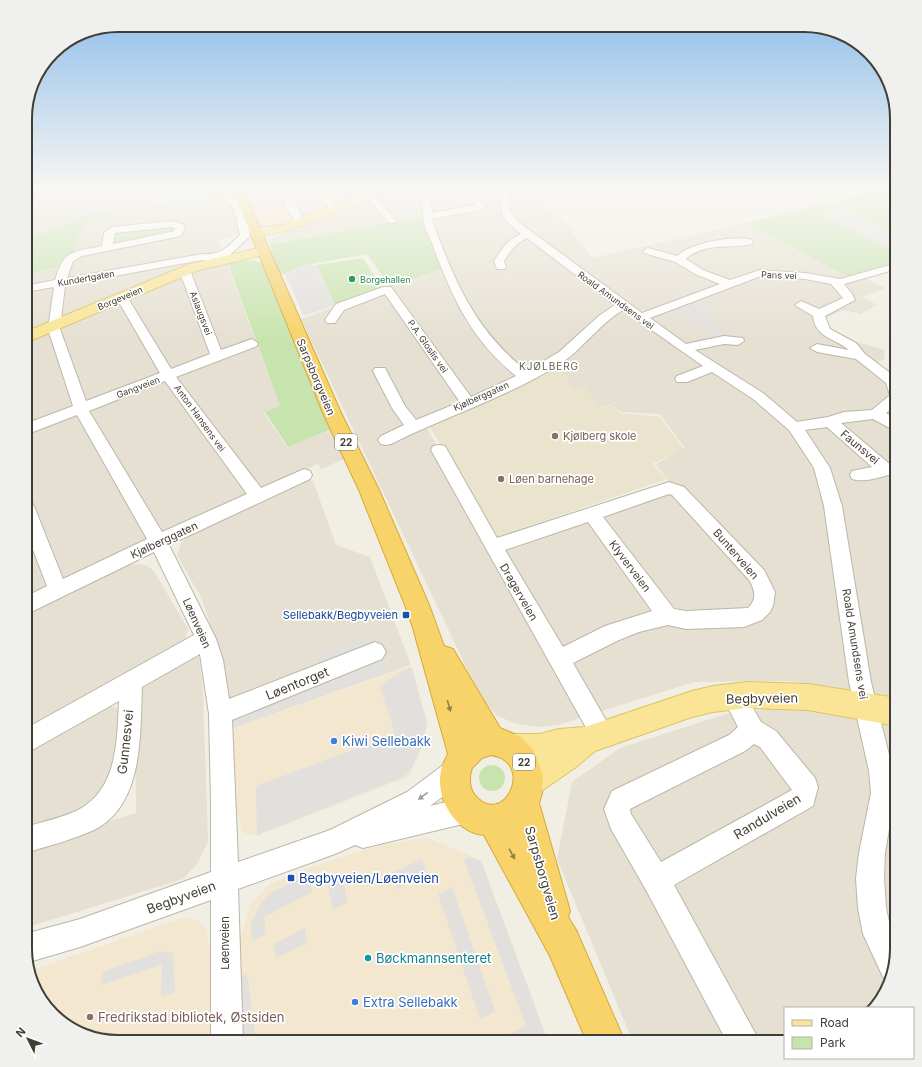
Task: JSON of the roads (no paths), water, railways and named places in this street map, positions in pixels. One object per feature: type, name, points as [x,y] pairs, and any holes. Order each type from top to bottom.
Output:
[{"type":"highway","name":"Sarpsborgveien","points":[[259,240],[332,414],[369,490],[426,628],[459,763]]},
{"type":"highway","name":"Sarpsborgveien","points":[[426,628],[502,745]]},
{"type":"highway","points":[[459,763],[480,742],[502,745]]},
{"type":"highway","name":"22","points":[[502,745],[521,758],[527,768],[526,791]]},
{"type":"highway","name":"22","points":[[459,763],[454,786],[459,799],[480,815]]},
{"type":"highway","name":"Sarpsborgveien","points":[[526,791],[563,943]]},
{"type":"highway","points":[[480,815],[505,818],[516,812],[526,791]]},
{"type":"highway","name":"Sarpsborgveien","points":[[480,815],[563,943],[603,1035]]},
{"type":"main road","name":"Borgeveien","points":[[32,335],[214,259],[264,254]]},
{"type":"main road","name":"Begbyveien","points":[[502,745],[540,749],[559,743],[594,738],[692,704],[733,696],[768,695],[808,697],[890,711]]},
{"type":"main road","name":"Begbyveien","points":[[526,791],[566,757],[594,738]]},
{"type":"street","points":[[108,240],[107,248],[148,240]]},
{"type":"street","points":[[214,259],[225,254],[241,240]]},
{"type":"street","points":[[436,240],[451,280],[471,320],[504,359],[524,376]]},
{"type":"street","points":[[501,267],[499,261],[512,242],[515,240]]},
{"type":"street","name":"Roald Amundsens vei","points":[[535,240],[684,348],[758,396],[794,428],[814,453],[822,468],[827,482],[838,538],[865,707],[880,770],[883,793],[880,817],[872,853],[870,878],[872,908],[878,934],[889,958]]},
{"type":"street","points":[[678,260],[681,256],[706,246],[747,242]]},
{"type":"street","name":"Løenveien","points":[[107,248],[78,254],[69,259],[65,265],[60,282],[53,326],[80,409],[158,542],[206,639],[212,660],[220,714],[224,808],[227,1035]]},
{"type":"street","points":[[648,251],[678,260],[699,272],[730,284]]},
{"type":"street","name":"Kundertgaten","points":[[32,288],[202,257],[214,259]]},
{"type":"street","name":"Pans vei","points":[[641,317],[760,273],[805,276],[835,282],[890,268]]},
{"type":"street","name":"Aslaugsvei","points":[[183,272],[186,273],[217,356]]},
{"type":"street","points":[[819,314],[849,300],[848,296],[835,282]]},
{"type":"street","name":"P.A. Gloslis vei","points":[[331,320],[340,307],[387,289],[468,403]]},
{"type":"street","name":"Anton Hansens vei","points":[[122,297],[168,375],[258,496]]},
{"type":"street","points":[[801,304],[819,314],[822,327],[856,349],[860,356],[890,379]]},
{"type":"street","name":"Kjølberggaten","points":[[386,440],[413,426],[468,403],[556,361],[607,315],[623,305]]},
{"type":"street","points":[[684,348],[724,340],[738,341]]},
{"type":"street","name":"Gangveien","points":[[32,427],[252,343]]},
{"type":"street","points":[[818,348],[860,356]]},
{"type":"street","points":[[682,379],[712,366]]},
{"type":"street","points":[[380,371],[399,408],[413,426]]},
{"type":"street","points":[[890,402],[876,414],[890,423]]},
{"type":"street","name":"Faunsvei","points":[[794,428],[830,422],[844,417],[876,414]]},
{"type":"street","name":"Faunsvei","points":[[830,422],[886,470],[858,475]]},
{"type":"street","name":"Dragerveien","points":[[439,450],[558,660],[594,738]]},
{"type":"street","name":"Kjølberggaten","points":[[32,603],[158,542],[304,475]]},
{"type":"street","name":"Bunterveien","points":[[493,547],[669,488],[678,491],[756,576],[765,592],[763,606],[755,614],[744,618],[686,620],[668,616],[638,623],[612,633],[558,660]]},
{"type":"street","name":"Klyverveien","points":[[592,515],[668,616]]},
{"type":"street","points":[[32,524],[58,590]]},
{"type":"street","points":[[32,738],[206,639]]},
{"type":"street","name":"Løentorget","points":[[220,714],[375,652]]},
{"type":"street","name":"Gunnesvei","points":[[32,838],[87,820],[101,810],[112,797],[122,779],[127,755],[131,682]]},
{"type":"street","name":"Randulveien","points":[[656,880],[804,797],[806,787],[768,739],[753,730],[738,707],[733,696]]},
{"type":"street","points":[[740,1035],[656,880],[620,820],[617,809],[621,800],[738,743],[753,730]]},
{"type":"street","name":"Begbyveien","points":[[32,947],[80,933],[335,841],[416,801],[459,763]]},
{"type":"street","name":"Begbyveien","points":[[335,841],[480,815]]},
{"type":"place","name":"Borgehallen","points":[[352,279]]},
{"type":"place","name":"Kjølberg skole","points":[[555,436]]},
{"type":"place","name":"Løen barnehage","points":[[501,479]]},
{"type":"place","name":"Sellebakk/Begbyveien","points":[[406,615]]},
{"type":"place","name":"Kiwi Sellebakk","points":[[334,741]]},
{"type":"place","name":"Begbyveien/Løenveien","points":[[291,878]]},
{"type":"place","name":"Bøckmannsenteret","points":[[368,958]]},
{"type":"place","name":"Extra Sellebakk","points":[[355,1002]]},
{"type":"place","name":"Fredrikstad bibliotek, Østsiden","points":[[90,1017]]},
{"type":"district","name":"KJØLBERG","points":[[549,366]]}]
